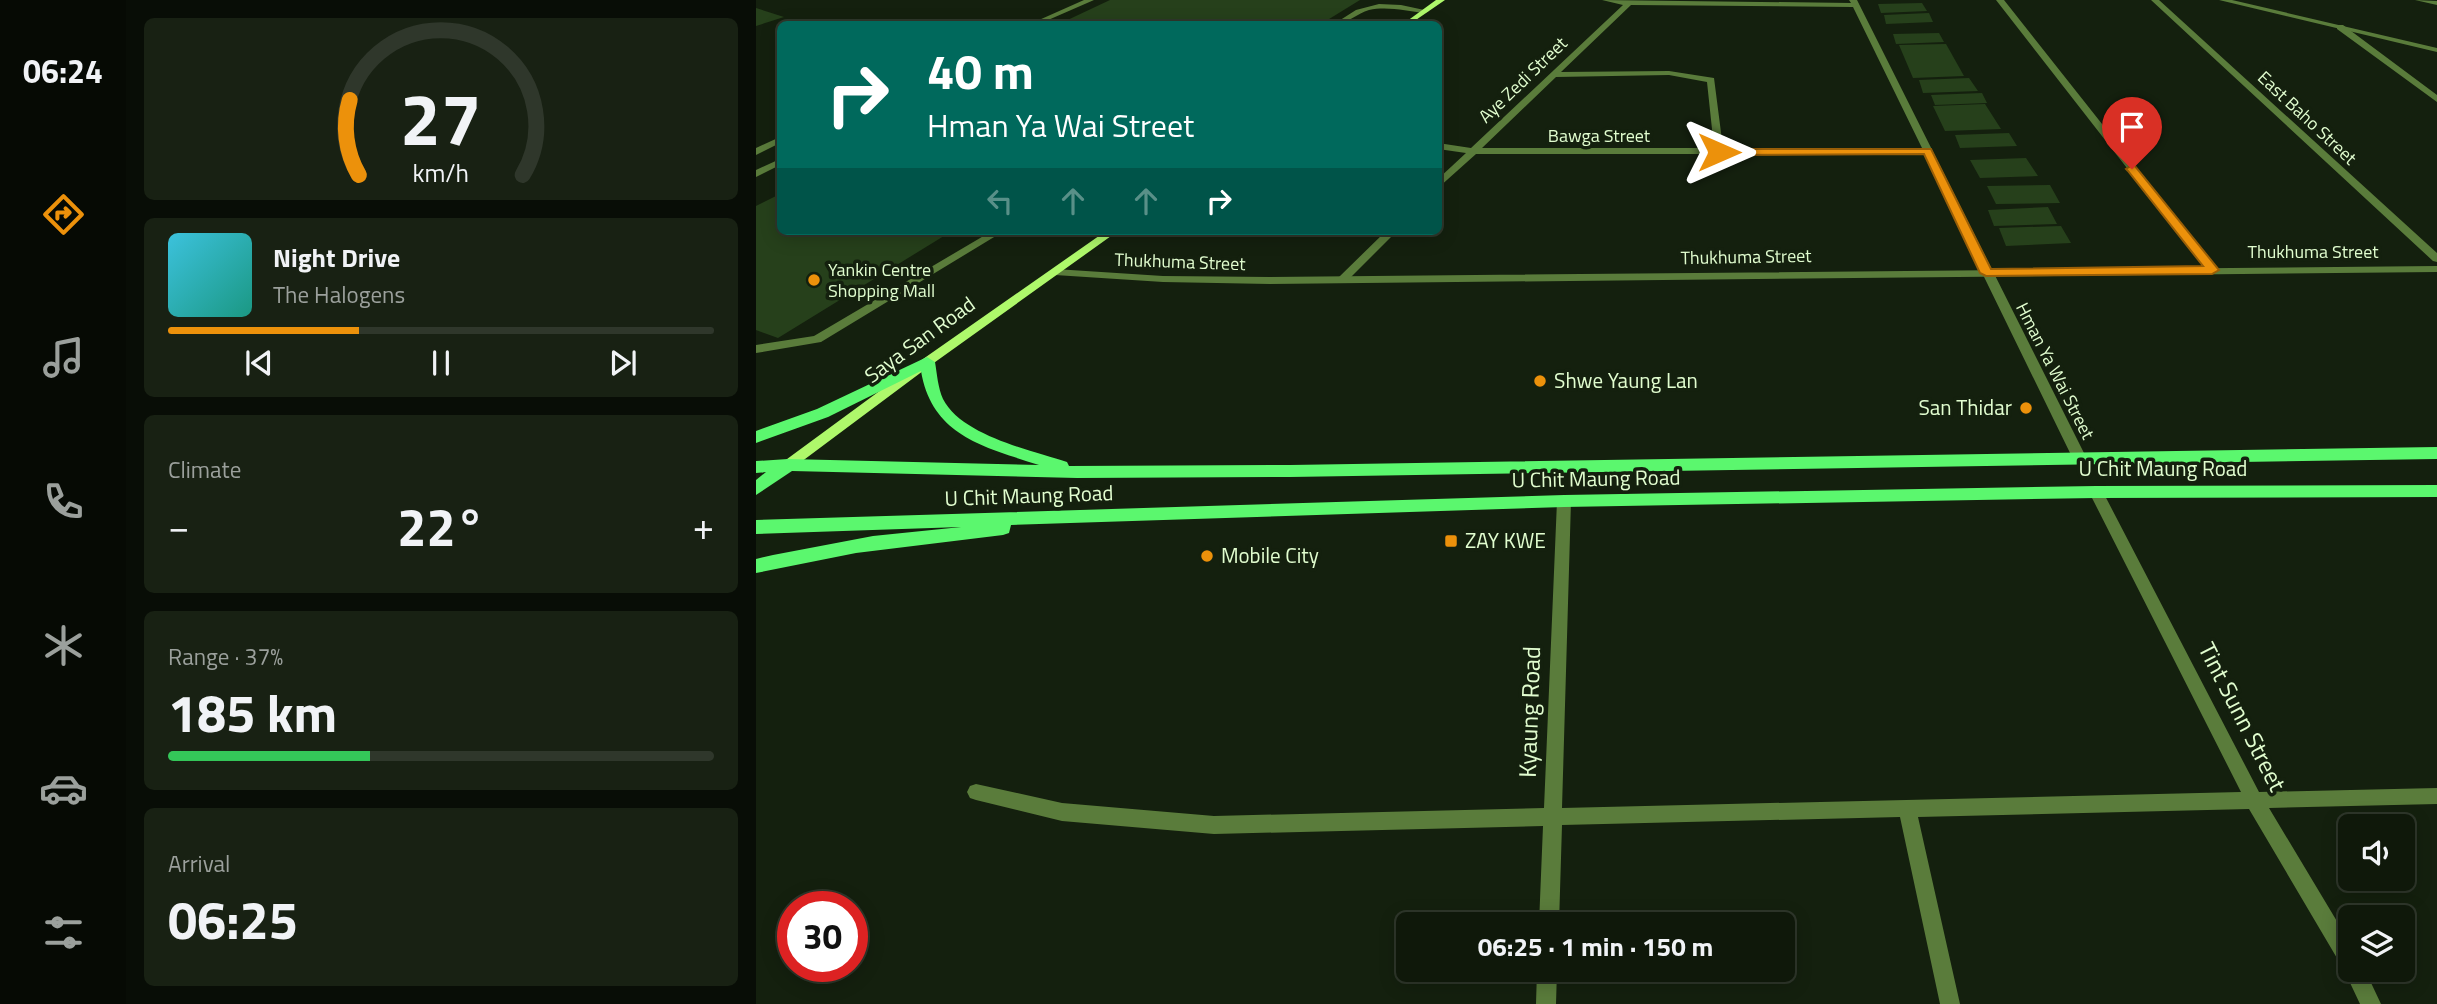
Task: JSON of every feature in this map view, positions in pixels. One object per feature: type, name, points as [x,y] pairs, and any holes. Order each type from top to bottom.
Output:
[{"type":"main road","points":[[1410,21],[1441,0]]},
{"type":"main road","name":"Saya San Road","points":[[756,489],[928,362],[1107,235]]},
{"type":"main road","points":[[756,437],[784,429],[840,406],[928,362],[937,400],[956,423],[991,442],[1077,472]]},
{"type":"main road","name":"U Chit Maung Road","points":[[756,467],[788,465],[1077,472],[1290,471],[2437,453]]},
{"type":"main road","name":"U Chit Maung Road","points":[[756,527],[1564,502],[2096,492],[2437,491]]},
{"type":"main road","points":[[756,566],[804,554],[879,542],[968,534],[1062,517]]},
{"type":"street","points":[[1041,21],[1090,0]]},
{"type":"street","points":[[1606,0],[1854,2]]},
{"type":"street","points":[[2000,0],[2212,270]]},
{"type":"street","name":"East Baho Street","points":[[2155,0],[2437,259]]},
{"type":"street","points":[[2222,0],[2437,50]]},
{"type":"street","points":[[2419,0],[2437,3]]},
{"type":"street","name":"Aye Zedi Street","points":[[1442,181],[1630,2]]},
{"type":"street","name":"Hman Ya Wai Street","points":[[1854,2],[2079,457]]},
{"type":"street","points":[[1342,21],[1365,7],[1425,11]]},
{"type":"street","points":[[2340,27],[2437,99]]},
{"type":"street","points":[[1553,75],[1669,73],[1711,80],[1719,152]]},
{"type":"street","points":[[756,152],[777,142]]},
{"type":"street","name":"Bawga Street","points":[[1442,147],[1473,151],[1927,151]]},
{"type":"street","points":[[756,174],[777,164]]},
{"type":"street","points":[[756,349],[817,339],[992,235]]},
{"type":"street","points":[[1343,279],[1388,235]]},
{"type":"street","name":"Thukhuma Street","points":[[1055,272],[1137,280],[1224,282],[2437,268]]},
{"type":"street","name":"Tint Sunn Street","points":[[2096,492],[2254,800],[2338,942]]},
{"type":"street","name":"Kyaung Road","points":[[1549,912],[1564,502]]},
{"type":"street","points":[[976,792],[1062,812],[1214,825],[2437,796]]},
{"type":"street","points":[[1907,808],[1950,1004]]},
{"type":"street","points":[[1546,1004],[1547,982]]},
{"type":"street","points":[[2360,982],[2371,1004]]},
{"type":"building","points":[[1110,0],[1360,0],[1326,21],[1065,21]]},
{"type":"building","points":[[1922,3],[1927,11],[1881,13],[1878,4]]},
{"type":"building","points":[[756,8],[784,17],[756,26]]},
{"type":"building","points":[[1929,13],[1933,22],[1886,24],[1884,15]]},
{"type":"building","points":[[1939,33],[1944,42],[1896,44],[1893,34]]},
{"type":"building","points":[[1946,44],[1964,76],[1913,78],[1899,45]]},
{"type":"building","points":[[1969,78],[1978,91],[1923,93],[1919,80]]},
{"type":"building","points":[[1982,93],[1987,103],[1935,105],[1931,95]]},
{"type":"building","points":[[1985,104],[2001,129],[1945,131],[1933,106]]},
{"type":"building","points":[[2009,133],[2017,146],[1960,148],[1955,135]]},
{"type":"building","points":[[2026,158],[2038,176],[1980,178],[1970,160]]},
{"type":"building","points":[[2050,185],[2060,203],[1996,204],[1987,186]]},
{"type":"building","name":"Yankin Centre Shopping Mall","points":[[777,196],[777,235],[945,235],[778,338],[756,330],[756,206]]},
{"type":"building","points":[[2048,207],[2057,224],[1994,226],[1988,210]]},
{"type":"building","points":[[2061,226],[2071,243],[2006,246],[1999,228]]},
{"type":"place","name":"Yankin Centre Shopping Mall","points":[[814,280]]},
{"type":"place","name":"Shwe Yaung Lan","points":[[1540,381]]},
{"type":"place","name":"San Thidar","points":[[2026,408]]},
{"type":"place","name":"ZAY KWE","points":[[1451,541]]},
{"type":"place","name":"Mobile City","points":[[1207,556]]},
{"type":"route","points":[[1719,152],[1927,151],[1986,273],[2212,270],[2132,169]]}]
